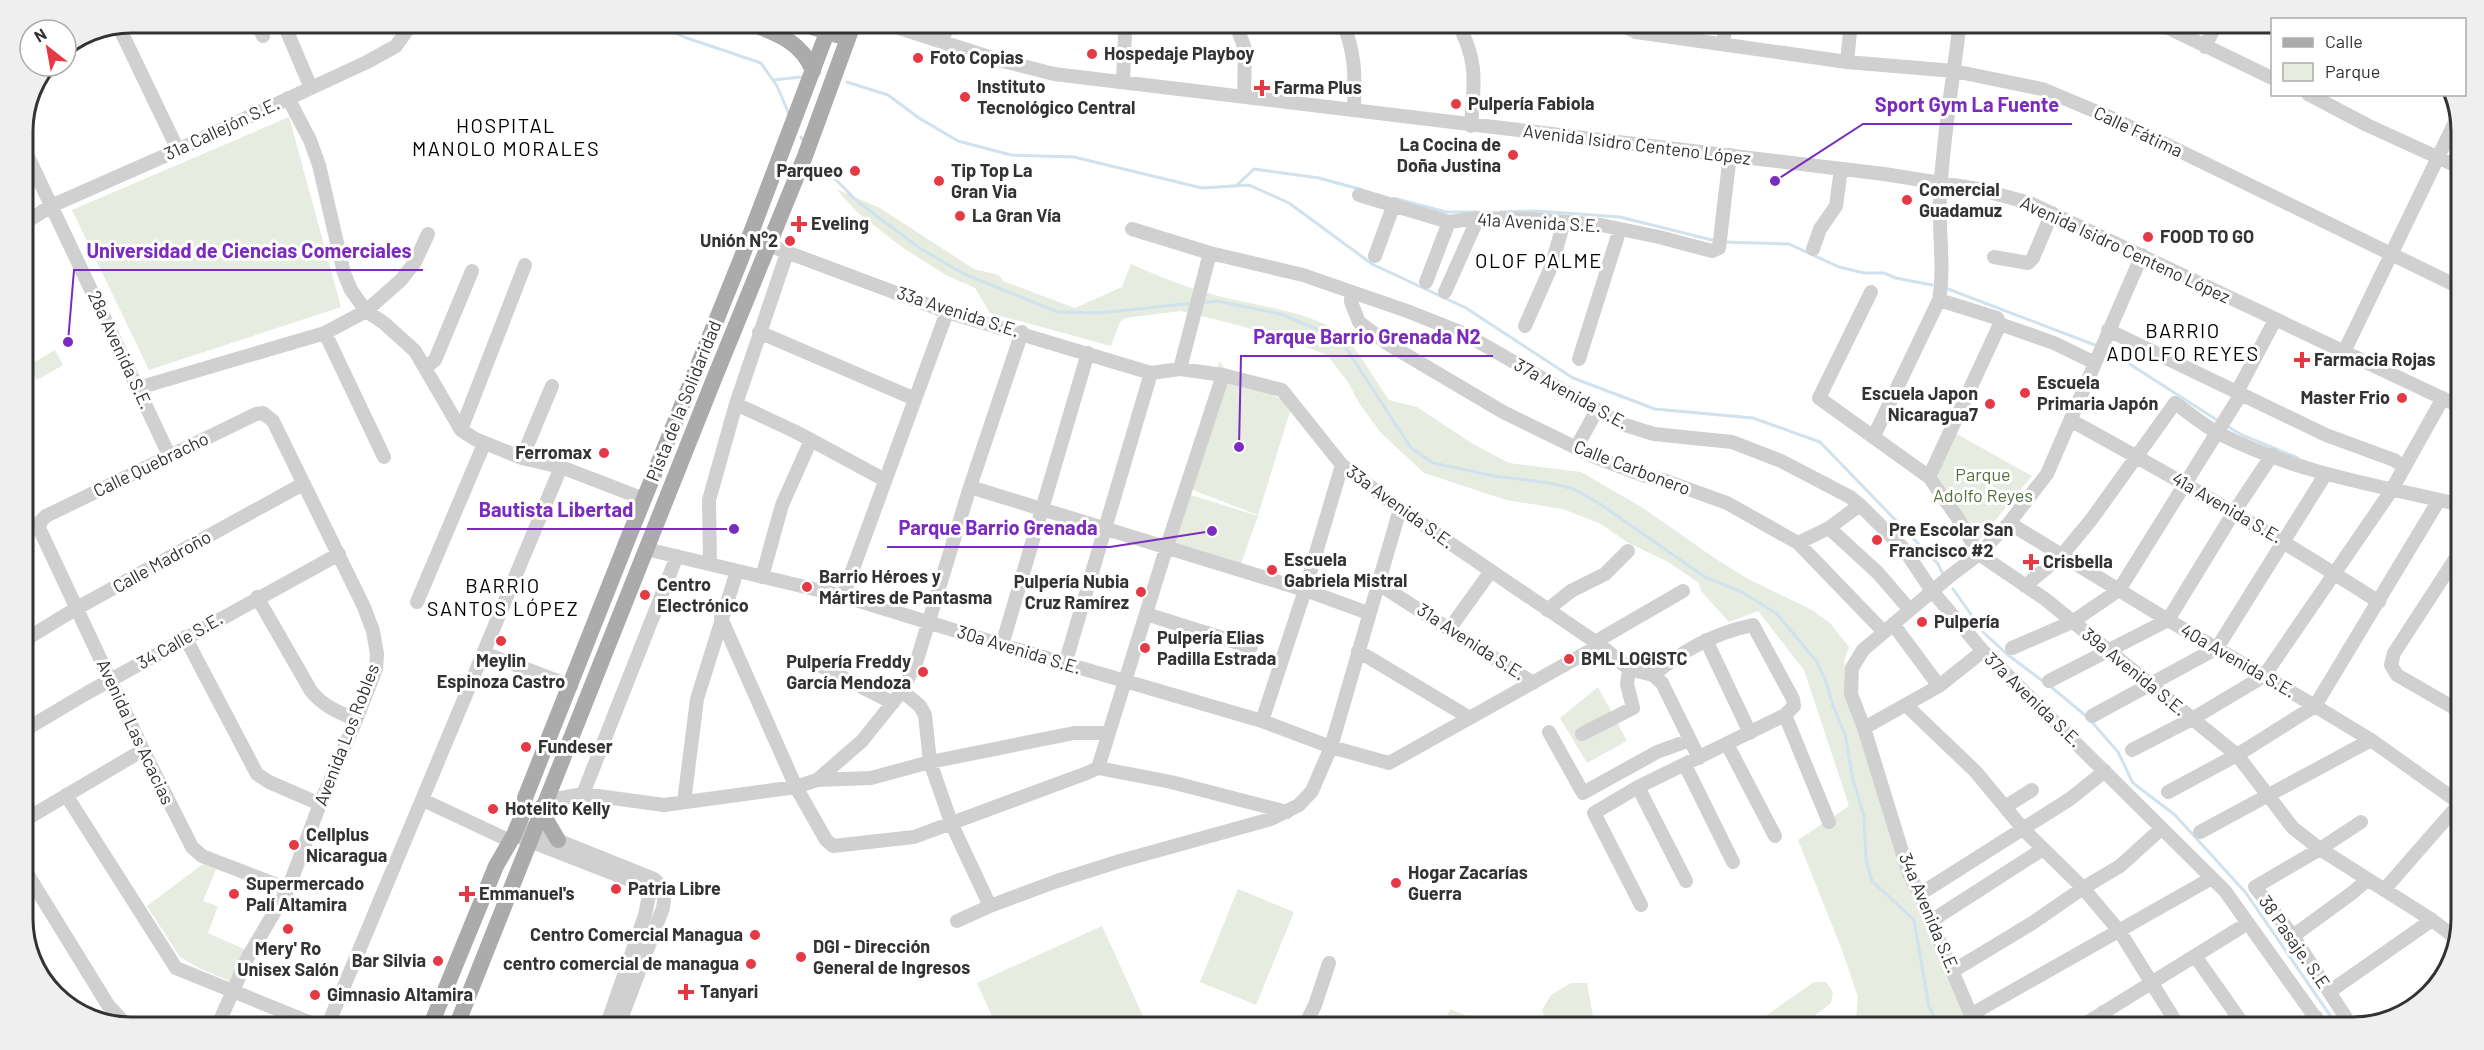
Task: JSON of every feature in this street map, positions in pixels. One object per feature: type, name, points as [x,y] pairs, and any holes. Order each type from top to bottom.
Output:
[{"type":"main road","points":[[776,33],[792,42],[805,54],[813,71]]},
{"type":"main road","name":"Pista de la Solidaridad","points":[[460,1017],[520,834],[525,798],[749,238],[827,33]]},
{"type":"main road","name":"Pista de la Solidaridad","points":[[434,1017],[496,866],[544,804],[769,245],[850,33]]},
{"type":"main road","points":[[544,804],[548,823],[558,840]]},
{"type":"street","points":[[288,33],[311,88]]},
{"type":"street","name":"31a Callejón S.E.","points":[[33,218],[51,206],[178,150],[396,46],[405,33]]},
{"type":"street","name":"Avenida Isidro Centeno López","points":[[916,33],[995,59],[1054,74],[1942,182],[2031,203],[2451,402]]},
{"type":"street","points":[[942,41],[945,33]]},
{"type":"street","points":[[1123,82],[1124,33]]},
{"type":"street","points":[[1239,33],[1245,49],[1244,97]]},
{"type":"street","points":[[1347,33],[1355,61],[1354,110]]},
{"type":"street","points":[[1463,33],[1469,44],[1475,77],[1471,126]]},
{"type":"street","name":"Calle Fátima","points":[[1644,33],[1847,62],[1954,71],[2042,89],[2103,115],[2451,283]]},
{"type":"street","points":[[1724,33],[1724,43]]},
{"type":"street","points":[[1847,62],[1850,33]]},
{"type":"street","points":[[1874,436],[1939,300],[1943,279],[1940,194],[1943,140],[1959,33]]},
{"type":"street","points":[[2178,33],[2271,78]]},
{"type":"street","points":[[2205,47],[2212,33]]},
{"type":"street","points":[[122,34],[178,150]]},
{"type":"street","points":[[2312,96],[2451,164]]},
{"type":"street","points":[[288,98],[310,140],[319,165],[344,273],[351,290],[366,311],[384,322],[402,338],[426,367],[461,430],[484,444],[522,458],[561,467],[644,499]]},
{"type":"street","points":[[2344,352],[2451,130]]},
{"type":"street","name":"41a Avenida S.E.","points":[[1359,195],[1449,222],[1478,218],[1564,222],[1620,229],[1712,251],[1720,242],[1730,155]]},
{"type":"street","name":"28a Avenida S.E.","points":[[33,169],[170,457]]},
{"type":"street","points":[[1813,249],[1820,229],[1836,206],[1841,169]]},
{"type":"street","points":[[1374,256],[1394,204]]},
{"type":"street","points":[[1994,257],[2028,263],[2033,258],[2052,213]]},
{"type":"street","points":[[1445,292],[1478,218]]},
{"type":"street","points":[[1426,282],[1449,222]]},
{"type":"street","points":[[1525,326],[1551,267],[1564,222]]},
{"type":"street","name":"37a Avenida S.E.","points":[[1132,229],[1210,253],[1303,275],[1465,334],[1622,424],[1654,434],[1732,441],[1791,466],[1850,497],[1942,583],[1983,651],[2225,891],[2315,1017]]},
{"type":"street","points":[[1579,359],[1620,229]]},
{"type":"street","points":[[138,388],[326,333],[366,311],[401,280],[415,262],[428,234]]},
{"type":"street","name":"33a Avenida S.E.","points":[[749,238],[947,312],[1022,332],[1151,373],[1180,369],[1223,375],[1282,390],[1342,465],[1401,509],[1598,644],[1629,669],[1653,675]]},
{"type":"street","points":[[710,564],[709,500],[736,404],[787,253]]},
{"type":"street","points":[[1180,369],[1210,253]]},
{"type":"street","name":"34a Avenida S.E.","points":[[1971,1017],[1920,894],[1909,874],[1850,688],[1852,668],[1863,650],[1909,609],[1979,554],[2009,523],[2047,474],[2072,421],[2108,330],[2142,255]]},
{"type":"street","points":[[461,430],[525,265]]},
{"type":"street","points":[[426,367],[435,360],[472,271]]},
{"type":"street","name":"Calle Carbonero","points":[[1351,292],[1351,302],[1359,322],[1388,344],[1503,411],[1576,448],[1642,475],[1666,481],[1727,503],[1798,543],[1889,628],[1939,686]]},
{"type":"street","name":"39a Avenida S.E.","points":[[1871,292],[1819,398],[1929,477],[1979,554],[2072,622],[2237,755],[2293,828],[2320,849],[2449,933]]},
{"type":"street","points":[[1939,300],[1997,318],[2000,324],[2054,344],[2095,363]]},
{"type":"street","points":[[843,596],[947,312]]},
{"type":"street","points":[[2012,648],[2072,622],[2119,590],[2184,482],[2218,433],[2275,320]]},
{"type":"street","points":[[1929,477],[2000,324]]},
{"type":"street","points":[[2108,330],[2326,435],[2404,466]]},
{"type":"street","points":[[759,332],[915,399]]},
{"type":"street","points":[[817,780],[861,741],[902,691],[916,660],[970,487],[1022,332]]},
{"type":"street","points":[[326,333],[384,457]]},
{"type":"street","points":[[1002,645],[1088,353]]},
{"type":"street","points":[[1065,664],[1151,373]]},
{"type":"street","points":[[1098,768],[1223,375]]},
{"type":"street","points":[[522,458],[552,386]]},
{"type":"street","points":[[2132,750],[2192,719],[2264,676],[2391,491],[2443,398]]},
{"type":"street","points":[[2025,586],[2062,555],[2091,520],[2175,403],[2218,433],[2325,475],[2451,503]]},
{"type":"street","points":[[736,404],[811,440],[885,480]]},
{"type":"street","points":[[1576,448],[1597,410]]},
{"type":"street","name":"Calle Quebracho","points":[[41,521],[46,516],[256,414],[263,413]]},
{"type":"street","name":"Avenida Los Robles","points":[[222,1017],[248,957],[288,889],[320,804],[376,669],[377,654],[373,631],[364,607],[273,421],[263,413]]},
{"type":"street","name":"41a Avenida S.E.","points":[[2072,421],[2184,482],[2379,602]]},
{"type":"street","points":[[762,577],[782,505],[811,440]]},
{"type":"street","points":[[417,602],[484,444]]},
{"type":"street","points":[[2049,681],[2168,620],[2272,455]]},
{"type":"street","points":[[1262,721],[1305,590],[1342,465]]},
{"type":"street","points":[[332,1017],[561,467]]},
{"type":"street","points":[[2092,716],[2217,648],[2325,475]]},
{"type":"street","name":"Calle Madroño","points":[[33,635],[77,608],[303,484]]},
{"type":"street","points":[[970,487],[1167,546],[1305,590],[1368,613]]},
{"type":"street","points":[[2168,792],[2237,755],[2315,706],[2439,500]]},
{"type":"street","points":[[1798,543],[1829,528],[1860,505]]},
{"type":"street","points":[[957,921],[990,906],[1068,878],[1271,819],[1299,805],[1312,791],[1331,747],[1368,613],[1401,509]]},
{"type":"street","name":"Avenida Las Acacias","points":[[41,521],[39,528],[143,750],[192,848],[202,856],[288,889]]},
{"type":"street","name":"40a Avenida S.E.","points":[[2009,523],[2371,740],[2451,797]]},
{"type":"street","points":[[1829,528],[1878,573],[1909,609]]},
{"type":"street","name":"30a Avenida S.E.","points":[[646,549],[843,596],[1262,721],[1331,747],[1389,764],[1470,718]]},
{"type":"street","points":[[1548,610],[1571,591],[1605,574],[1628,551]]},
{"type":"street","name":"34 Calle S.E.","points":[[33,725],[185,637],[339,554]]},
{"type":"street","points":[[583,794],[677,556]]},
{"type":"street","points":[[2451,565],[2394,653],[2391,665],[2397,675],[2451,706]]},
{"type":"street","points":[[684,802],[697,699],[737,571]]},
{"type":"street","points":[[1450,628],[1491,571]]},
{"type":"street","name":"31a Avenida S.E.","points":[[1377,583],[1533,683]]},
{"type":"street","points":[[1358,651],[1470,718],[1533,683],[1683,591]]},
{"type":"street","points":[[257,597],[315,696],[329,708],[356,720]]},
{"type":"street","points":[[1146,614],[1251,647]]},
{"type":"street","points":[[721,618],[796,787],[826,840],[833,846],[902,840],[952,825],[1098,768],[1171,782],[1287,813]]},
{"type":"street","points":[[1641,905],[1594,813],[1638,787],[1685,765],[1750,733],[1785,715],[1794,706],[1793,699],[1753,625],[1728,630],[1706,640],[1680,654],[1653,675],[1669,695],[1699,758]]},
{"type":"street","points":[[185,637],[257,774],[269,782],[320,804]]},
{"type":"street","points":[[1706,640],[1750,733]]},
{"type":"street","points":[[1864,728],[1907,706],[1939,686],[1983,651]]},
{"type":"street","points":[[484,653],[571,686]]},
{"type":"street","points":[[817,664],[893,703]]},
{"type":"street","points":[[1582,734],[1633,708],[1627,684],[1629,669]]},
{"type":"street","points":[[902,691],[920,706],[925,715],[930,762],[952,825],[990,906]]},
{"type":"street","points":[[1907,706],[1976,772],[2024,830],[2083,888],[2121,932],[2172,1017]]},
{"type":"street","points":[[1785,715],[1828,822]]},
{"type":"street","points":[[1549,732],[1583,794],[1657,752],[1690,740]]},
{"type":"street","points":[[544,804],[583,794],[664,805],[796,787],[817,780],[872,778],[930,762],[1074,733],[1109,733]]},
{"type":"street","points":[[2200,832],[2371,740]]},
{"type":"street","points":[[1727,744],[1775,836]]},
{"type":"street","points":[[33,815],[143,750]]},
{"type":"street","points":[[1685,765],[1733,862]]},
{"type":"street","points":[[1920,894],[2070,800],[2105,771]]},
{"type":"street","points":[[1638,787],[1686,881]]},
{"type":"street","points":[[2005,807],[2032,789]]},
{"type":"street","points":[[66,795],[176,968],[296,1017]]},
{"type":"street","points":[[423,801],[520,834],[640,884],[649,896],[645,915],[610,1017]]},
{"type":"street","points":[[2384,891],[2451,815]]},
{"type":"street","points":[[2320,849],[2361,822]]},
{"type":"street","points":[[1953,971],[2120,866],[2162,829]]},
{"type":"street","points":[[520,834],[558,840],[654,879],[661,885],[664,894],[659,919],[622,1017]]},
{"type":"street","points":[[1931,921],[2043,849]]},
{"type":"street","name":"38 Pasaje. S.E","points":[[2320,849],[2255,887],[2293,936],[2345,1017]]},
{"type":"street","points":[[1980,1017],[2212,878]]},
{"type":"street","points":[[2293,936],[2367,880]]},
{"type":"street","points":[[33,883],[108,1005],[118,1016]]},
{"type":"street","points":[[2329,993],[2432,920]]},
{"type":"street","points":[[2096,1017],[2248,923]]},
{"type":"street","points":[[2195,956],[2237,1017]]},
{"type":"street","points":[[1309,1017],[1329,963]]},
{"type":"street","points":[[2103,1012],[2106,1017]]},
{"type":"green space","points":[[289,117],[341,307],[149,370],[72,210]]},
{"type":"green space","points":[[836,189],[880,208],[974,269],[999,275],[1003,281],[1075,308],[1122,287],[1131,264],[1202,291],[1287,311],[1318,321],[1348,340],[1389,400],[1417,407],[1473,444],[1509,463],[1581,472],[1643,508],[1748,579],[1812,610],[1830,623],[1849,647],[1844,661],[1851,694],[1909,874],[1978,1017],[1856,1017],[1858,997],[1842,950],[1798,840],[1849,806],[1804,670],[1758,611],[1729,622],[1701,591],[1699,583],[1670,563],[1627,542],[1601,524],[1563,509],[1506,500],[1424,473],[1381,433],[1359,403],[1348,382],[1327,355],[1238,325],[1181,311],[1125,318],[1120,322],[1111,346],[990,313],[975,288],[946,275],[903,248],[858,213]]},
{"type":"green space","points":[[55,350],[63,365],[37,380],[33,374],[33,363]]},
{"type":"green space","points":[[1219,361],[1226,370],[1292,405],[1258,515],[1190,489]]},
{"type":"green space","name":"Parque Adolfo Reyes","points":[[1955,433],[2032,476],[1979,540],[1936,474]]},
{"type":"green space","points":[[1185,493],[1258,516],[1239,569],[1167,546]]},
{"type":"green space","points":[[1598,687],[1627,741],[1587,763],[1560,718]]},
{"type":"green space","points":[[203,864],[216,869],[203,901],[218,906],[208,933],[248,951],[232,982],[180,957],[147,906]]},
{"type":"green space","points":[[1238,889],[1294,912],[1256,1005],[1200,982]]},
{"type":"green space","points":[[1102,926],[1143,1017],[992,1017],[977,983]]},
{"type":"green space","points":[[1814,982],[1826,982],[1833,992],[1831,1003],[1813,1017],[1764,1017]]},
{"type":"green space","points":[[1571,983],[1587,983],[1593,1017],[1544,1017],[1542,1010],[1551,995]]},
{"type":"green space","points":[[1450,1009],[1470,1017],[1446,1017]]},
{"type":"waterway","points":[[675,33],[761,63],[777,86],[789,114]]},
{"type":"waterway","points":[[773,80],[801,77]]},
{"type":"waterway","points":[[847,82],[888,95],[919,118],[958,141],[1011,155],[1074,157],[1202,188],[1249,185],[1289,203],[1372,264],[1466,308],[1573,378],[1655,409],[1753,418],[1820,442],[1938,564],[1943,574]]},
{"type":"waterway","points":[[822,166],[858,202],[921,249],[964,274],[1058,312],[1099,313],[1194,303]]},
{"type":"waterway","points":[[1236,186],[1254,169],[1319,178],[1359,189]]},
{"type":"waterway","points":[[1397,199],[1446,212],[1476,212]]},
{"type":"waterway","points":[[1501,212],[1536,211],[1620,217],[1716,241]]},
{"type":"waterway","points":[[1722,242],[1789,244],[1839,267],[1864,273],[1884,273],[1896,278],[1932,285]]},
{"type":"waterway","points":[[1948,289],[2095,345]]},
{"type":"waterway","points":[[1200,303],[1216,301],[1281,314],[1321,331],[1344,345],[1411,448],[1433,463],[1574,489],[1600,504],[1705,577],[1742,592],[1777,614],[1817,662],[1826,682],[1845,734],[1853,780],[1864,816],[1866,860],[1872,881],[1914,920],[1929,1007],[1934,1017]]},
{"type":"waterway","points":[[2114,354],[2220,422]]},
{"type":"waterway","points":[[2225,425],[2242,435],[2298,458]]},
{"type":"waterway","points":[[1953,589],[1984,633],[2008,655],[2044,682]]},
{"type":"waterway","points":[[2050,686],[2086,716]]},
{"type":"waterway","points":[[2091,721],[2118,752],[2133,783],[2175,815],[2246,893],[2331,1017]]},
{"type":"place","name":"Hospedaje Playboy","points":[[1092,54]]},
{"type":"place","name":"Foto Copias","points":[[918,58]]},
{"type":"place","name":"Farma Plus","points":[[1262,88]]},
{"type":"place","name":"Instituto Tecnológico Central","points":[[965,97]]},
{"type":"place","name":"Pulpería Fabiola","points":[[1456,104]]},
{"type":"place","name":"La Cocina de Doña Justina","points":[[1513,155]]},
{"type":"place","name":"Parqueo","points":[[855,171]]},
{"type":"place","name":"Tip Top La Gran Via","points":[[939,181]]},
{"type":"place","name":"Sport Gym La Fuente","points":[[1775,181]]},
{"type":"place","name":"Comercial Guadamuz","points":[[1907,200]]},
{"type":"place","name":"La Gran Vía","points":[[960,216]]},
{"type":"place","name":"Eveling","points":[[799,224]]},
{"type":"place","name":"FOOD TO GO","points":[[2148,237]]},
{"type":"place","name":"Unión N°2","points":[[790,241]]},
{"type":"place","name":"Universidad de Ciencias Comerciales","points":[[68,342]]},
{"type":"place","name":"Farmacia Rojas","points":[[2302,360]]},
{"type":"place","name":"Escuela Primaria Japón","points":[[2025,393]]},
{"type":"place","name":"Master Frio","points":[[2402,398]]},
{"type":"place","name":"Escuela Japon Nicaragua7","points":[[1990,404]]},
{"type":"place","name":"Parque Barrio Grenada N2","points":[[1239,447]]},
{"type":"place","name":"Ferromax","points":[[604,453]]},
{"type":"place","name":"Bautista Libertad","points":[[734,529]]},
{"type":"place","name":"Parque Barrio Grenada","points":[[1212,531]]},
{"type":"place","name":"Pre Escolar San Francisco #2","points":[[1877,540]]},
{"type":"place","name":"Crisbella","points":[[2031,562]]},
{"type":"place","name":"Escuela Gabriela Mistral","points":[[1272,570]]},
{"type":"place","name":"Barrio Héroes y Mártires de Pantasma","points":[[807,587]]},
{"type":"place","name":"Pulpería Nubia Cruz Ramírez","points":[[1141,592]]},
{"type":"place","name":"Centro Electrónico","points":[[645,595]]},
{"type":"place","name":"Pulpería","points":[[1922,622]]},
{"type":"place","name":"Meylin Espinoza Castro","points":[[501,641]]},
{"type":"place","name":"Pulpería Elias Padilla Estrada","points":[[1145,648]]},
{"type":"place","name":"BML LOGISTC","points":[[1569,659]]},
{"type":"place","name":"Pulpería Freddy García Mendoza","points":[[923,672]]},
{"type":"place","name":"Fundeser","points":[[526,747]]},
{"type":"place","name":"Hotelito Kelly","points":[[493,809]]},
{"type":"place","name":"Cellplus Nicaragua","points":[[294,845]]},
{"type":"place","name":"Hogar Zacarías Guerra","points":[[1396,883]]},
{"type":"place","name":"Patria Libre","points":[[616,889]]},
{"type":"place","name":"Supermercado Palí Altamira","points":[[234,894]]},
{"type":"place","name":"Emmanuel's","points":[[467,894]]},
{"type":"place","name":"Mery' Ro Unisex Salón","points":[[288,929]]},
{"type":"place","name":"Centro Comercial Managua","points":[[755,935]]},
{"type":"place","name":"DGI - Dirección General de Ingresos","points":[[801,957]]},
{"type":"place","name":"Bar Silvia","points":[[438,961]]},
{"type":"place","name":"centro comercial de managua","points":[[751,964]]},
{"type":"place","name":"Tanyari","points":[[686,992]]},
{"type":"place","name":"Gimnasio Altamira","points":[[315,995]]},
{"type":"district","name":"HOSPITAL MANOLO MORALES","points":[[506,138]]},
{"type":"district","name":"OLOF PALME","points":[[1539,261]]},
{"type":"district","name":"BARRIO ADOLFO REYES","points":[[2183,342]]},
{"type":"district","name":"BARRIO SANTOS LÓPEZ","points":[[503,598]]}]
